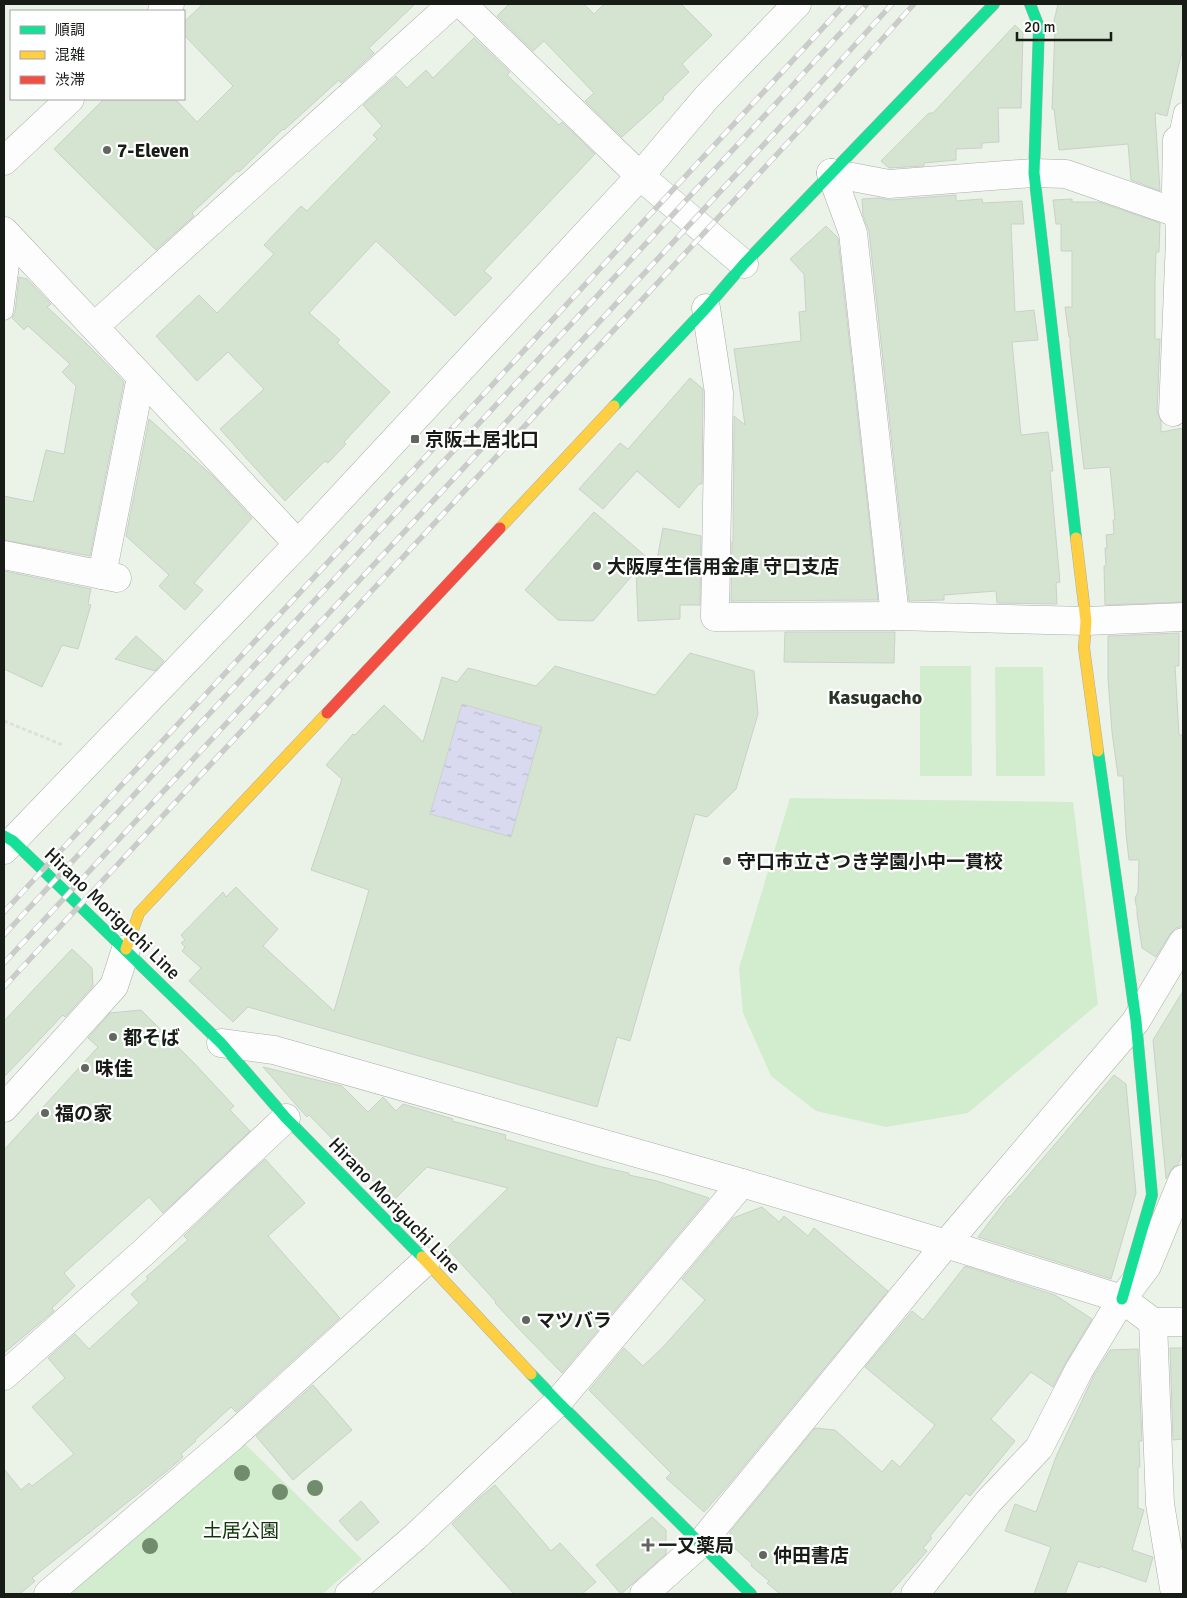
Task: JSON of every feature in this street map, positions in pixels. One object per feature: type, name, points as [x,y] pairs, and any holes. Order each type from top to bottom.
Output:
[{"type":"street","points":[[95,326],[452,4]]},
{"type":"street","points":[[462,4],[640,176],[744,264]]},
{"type":"street","points":[[7,842],[298,544],[640,176],[706,98],[797,4]]},
{"type":"street","points":[[4,1108],[114,986],[139,913],[706,308],[744,264],[994,4]]},
{"type":"street","points":[[1030,4],[1038,27],[1034,173],[1086,622],[1084,648],[1136,1021],[1152,1195],[1122,1299]]},
{"type":"street","points":[[4,162],[69,100]]},
{"type":"street","points":[[1173,412],[1181,215],[1176,191],[1177,140]]},
{"type":"street","points":[[831,174],[889,184],[1034,173],[1066,174],[1181,215]]},
{"type":"street","points":[[831,174],[853,233],[895,616]]},
{"type":"street","points":[[8,236],[95,326],[298,544]]},
{"type":"street","points":[[706,308],[719,393],[715,617],[895,616],[1086,622],[1183,617]]},
{"type":"street","points":[[4,555],[109,576],[141,377]]},
{"type":"street","name":"Hirano Moriguchi Line","points":[[7,842],[126,949],[221,1044],[286,1118],[426,1261],[558,1402],[751,1594]]},
{"type":"street","points":[[644,1594],[701,1543],[946,1244],[1136,1021],[1183,942]]},
{"type":"street","points":[[221,1044],[274,1050],[742,1184],[946,1244],[1122,1299],[1153,1322],[1183,1322]]},
{"type":"street","points":[[4,1376],[145,1251],[286,1118]]},
{"type":"street","points":[[915,1594],[988,1502],[1039,1448],[1079,1370],[1122,1299],[1147,1266],[1183,1179]]},
{"type":"street","points":[[349,1594],[415,1537],[558,1402],[742,1184]]},
{"type":"street","points":[[48,1594],[232,1436],[426,1261]]},
{"type":"street","points":[[1153,1322],[1160,1504],[1175,1594]]},
{"type":"lane","points":[[1177,140],[1183,112]]},
{"type":"lane","points":[[4,310],[8,236]]},
{"type":"green space","points":[[920,666],[971,666],[972,776],[920,776]]},
{"type":"green space","points":[[995,667],[1043,667],[1045,776],[996,776]]},
{"type":"green space","points":[[790,798],[1073,802],[1098,1004],[968,1113],[886,1127],[816,1111],[771,1076],[743,1013],[739,968]]},
{"type":"green space","name":"土居公園","points":[[245,1444],[362,1559],[323,1594],[65,1594]]},
{"type":"water","points":[[462,704],[542,727],[511,837],[430,814]]},
{"type":"building","points":[[203,4],[415,4],[369,48],[374,53],[341,83],[339,80],[283,129],[239,172],[237,171],[192,213],[194,216],[156,250],[54,149],[103,100],[176,100],[197,122],[233,86],[185,36],[185,21]]},
{"type":"building","points":[[509,4],[584,4],[594,14],[604,4],[681,4],[712,35],[682,64],[689,72],[663,97],[664,99],[622,137],[585,101],[594,93],[544,41],[533,51],[497,16]]},
{"type":"building","points":[[1058,4],[1183,4],[1183,47],[1167,116],[1155,113],[1160,191],[1131,180],[1128,144],[1059,150],[1054,109],[1052,109],[1054,21]]},
{"type":"building","points":[[1015,25],[1023,33],[1021,108],[998,108],[999,142],[982,143],[982,148],[956,149],[956,160],[924,163],[924,166],[889,168],[881,161],[929,113],[933,113]]},
{"type":"building","points":[[474,38],[510,72],[507,75],[559,125],[562,122],[595,154],[484,271],[492,278],[455,316],[376,241],[309,313],[340,340],[337,343],[390,392],[344,442],[346,444],[328,463],[325,461],[285,501],[220,429],[264,389],[228,352],[197,381],[156,336],[199,295],[217,313],[274,254],[264,245],[301,206],[307,211],[377,139],[373,135],[382,126],[363,105],[396,76],[407,88],[426,70],[433,78]]},
{"type":"building","points":[[956,195],[956,201],[982,199],[983,203],[1022,201],[1024,224],[1011,224],[1015,312],[1034,310],[1038,340],[1012,342],[1021,435],[1048,432],[1053,471],[1050,471],[1060,582],[1056,583],[1057,604],[997,603],[996,591],[944,595],[944,600],[909,601],[869,231],[863,215],[862,199],[880,198],[890,200]]},
{"type":"building","points":[[1072,199],[1072,202],[1099,202],[1160,223],[1159,252],[1156,252],[1155,280],[1155,339],[1160,339],[1157,411],[1161,421],[1161,432],[1183,428],[1183,602],[1105,605],[1104,566],[1106,566],[1106,535],[1114,534],[1113,520],[1115,520],[1110,467],[1084,469],[1065,307],[1072,307],[1072,251],[1061,251],[1061,224],[1056,224],[1053,200]]},
{"type":"building","points":[[826,226],[838,238],[878,600],[731,601],[734,416],[745,425],[734,349],[801,341],[799,312],[806,311],[804,274],[790,259]]},
{"type":"building","points":[[19,277],[27,279],[51,304],[47,307],[124,382],[90,556],[4,540],[4,496],[33,502],[46,450],[64,454],[76,386],[62,372],[70,364],[28,326],[24,330],[12,318],[15,312]]},
{"type":"building","points":[[690,378],[703,389],[702,484],[699,484],[679,508],[637,471],[603,509],[579,489],[620,443],[628,449]]},
{"type":"building","points":[[149,419],[214,477],[252,518],[194,583],[203,590],[185,610],[159,586],[169,575],[126,536]]},
{"type":"building","points":[[594,512],[656,565],[663,528],[701,536],[700,605],[680,605],[680,619],[638,621],[636,571],[593,621],[558,620],[525,590]]},
{"type":"building","points":[[4,571],[91,589],[88,604],[91,605],[78,649],[62,645],[42,687],[4,669]]},
{"type":"building","points":[[785,632],[895,632],[894,663],[784,662]]},
{"type":"building","points":[[1179,633],[1179,666],[1175,666],[1179,735],[1183,735],[1183,926],[1176,928],[1170,934],[1156,957],[1142,948],[1135,898],[1138,892],[1139,860],[1129,860],[1123,776],[1118,776],[1112,732],[1108,678],[1108,636]]},
{"type":"building","points":[[136,636],[164,661],[155,671],[115,659]]},
{"type":"building","points":[[690,653],[754,671],[758,714],[736,789],[707,817],[695,814],[630,1041],[617,1037],[597,1107],[248,1007],[233,1022],[189,981],[201,968],[182,951],[185,947],[181,943],[185,940],[181,935],[223,892],[226,897],[236,887],[278,929],[263,946],[334,1011],[369,890],[311,870],[342,779],[326,765],[353,734],[355,735],[384,705],[423,742],[442,677],[457,682],[468,668],[536,686],[555,666],[655,695]],"holes":[[[462,704],[542,727],[511,837],[430,814]]]},
{"type":"building","points":[[72,949],[92,968],[93,986],[65,1017],[63,1015],[4,1077],[4,1021]]},
{"type":"building","points":[[1183,991],[1183,1151],[1178,1165],[1173,1167],[1166,1179],[1153,1040]]},
{"type":"building","points":[[141,1010],[234,1106],[230,1110],[250,1131],[163,1213],[149,1197],[64,1273],[75,1286],[52,1308],[54,1311],[4,1353],[4,1150],[98,1047],[88,1038],[110,1013]]},
{"type":"building","points":[[263,1067],[342,1086],[368,1112],[383,1097],[396,1111],[403,1104],[453,1119],[452,1121],[506,1135],[505,1139],[629,1173],[629,1175],[657,1181],[709,1198],[562,1373],[495,1303],[447,1248],[508,1188],[427,1167],[393,1201],[309,1115],[307,1117]]},
{"type":"building","points":[[1114,1075],[1126,1084],[1136,1193],[1111,1279],[978,1237],[1009,1196]]},
{"type":"building","points":[[265,1159],[305,1203],[268,1236],[340,1318],[236,1412],[231,1407],[181,1454],[183,1457],[167,1471],[32,1578],[35,1581],[20,1594],[4,1594],[4,1469],[21,1490],[29,1483],[32,1486],[74,1454],[32,1407],[65,1378],[48,1358],[75,1334],[89,1349],[139,1303],[131,1294],[148,1279],[146,1277],[188,1240],[184,1236]]},
{"type":"building","points":[[762,1207],[779,1222],[784,1216],[808,1236],[814,1228],[888,1291],[704,1512],[666,1478],[671,1473],[589,1390],[624,1348],[643,1366],[663,1347],[705,1300],[682,1279],[733,1218]]},
{"type":"building","points":[[965,1266],[1055,1295],[1092,1319],[1053,1387],[1031,1372],[991,1419],[1015,1441],[970,1496],[966,1493],[930,1536],[932,1538],[923,1548],[927,1551],[889,1594],[780,1594],[730,1544],[730,1532],[815,1428],[835,1430],[882,1472],[892,1460],[900,1467],[935,1425],[865,1367],[912,1311],[923,1320]]},
{"type":"building","points":[[1170,1348],[1183,1348],[1183,1439],[1173,1440]]},
{"type":"building","points":[[1138,1349],[1142,1441],[1139,1441],[1138,1508],[1144,1510],[1132,1550],[1153,1557],[1146,1582],[1100,1566],[1100,1568],[1078,1561],[1065,1594],[1034,1594],[1051,1547],[1005,1531],[1015,1504],[1036,1512],[1056,1457],[1093,1377],[1110,1350]]},
{"type":"building","points":[[313,1385],[352,1430],[293,1480],[256,1436]]},
{"type":"building","points":[[495,1485],[551,1551],[560,1543],[596,1582],[582,1594],[514,1594],[452,1524]]},
{"type":"building","points":[[361,1501],[379,1522],[357,1541],[339,1521]]},
{"type":"building","points":[[652,1517],[666,1530],[666,1554],[621,1594],[596,1565]]},
{"type":"railway","points":[[4,912],[845,4]]},
{"type":"railway","points":[[4,935],[867,4]]},
{"type":"railway","points":[[4,963],[795,111],[892,4]]},
{"type":"railway","points":[[4,987],[807,122],[914,4]]},
{"type":"traffic: fast","points":[[614,406],[706,308],[744,264],[994,4]]},
{"type":"traffic: fast","points":[[1030,4],[1039,27],[1034,173],[1076,538]]},
{"type":"traffic: fast","points":[[1098,751],[1136,1021],[1152,1195],[1122,1299]]},
{"type":"traffic: fast","points":[[4,836],[13,841],[221,1043],[286,1118],[422,1257]]},
{"type":"traffic: fast","points":[[531,1374],[751,1594]]},
{"type":"traffic: slow","points":[[500,528],[614,406]]},
{"type":"traffic: slow","points":[[1076,538],[1086,621],[1084,648],[1098,751]]},
{"type":"traffic: slow","points":[[126,949],[139,913],[327,713]]},
{"type":"traffic: slow","points":[[422,1257],[531,1374]]},
{"type":"traffic: jam","points":[[327,713],[500,528]]},
{"type":"place","name":"7-Eleven","points":[[107,150]]},
{"type":"place","name":"京阪土居北口","points":[[415,439]]},
{"type":"place","name":"大阪厚生信用金庫 守口支店","points":[[597,566]]},
{"type":"place","name":"守口市立さつき学園小中一貫校","points":[[727,861]]},
{"type":"place","name":"都そば","points":[[113,1037]]},
{"type":"place","name":"味佳","points":[[85,1068]]},
{"type":"place","name":"福の家","points":[[45,1113]]},
{"type":"place","name":"マツバラ","points":[[526,1320]]},
{"type":"place","name":"一又薬局","points":[[648,1545]]},
{"type":"place","name":"仲田書店","points":[[763,1555]]},
{"type":"district","name":"Kasugacho","points":[[875,697]]}]
